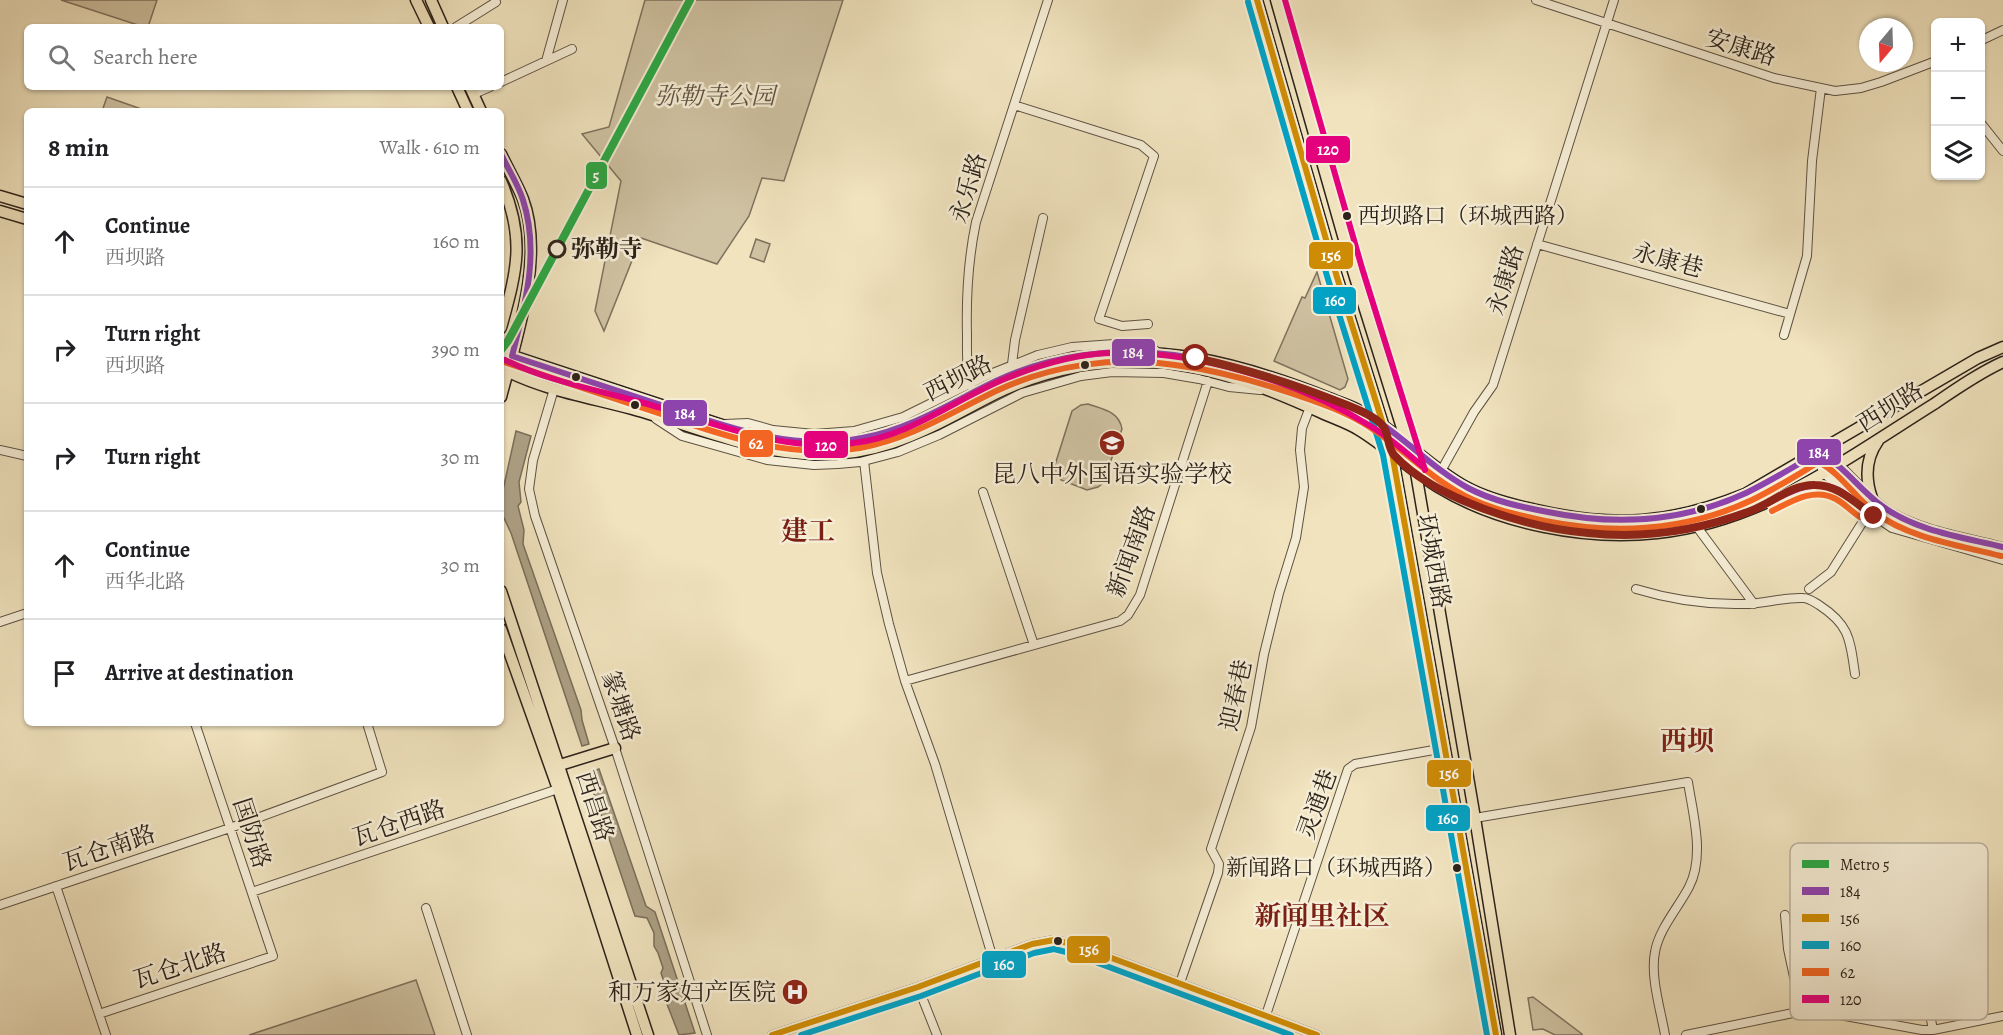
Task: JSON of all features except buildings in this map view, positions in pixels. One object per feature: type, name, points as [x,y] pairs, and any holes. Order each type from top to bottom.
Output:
[{"type":"main road","points":[[416,0],[428,24]]},
{"type":"main road","points":[[431,0],[442,24]]},
{"type":"main road","name":"环城西路","points":[[1257,0],[1336,274],[1392,453],[1496,1035]]},
{"type":"main road","name":"环城西路","points":[[1276,0],[1353,271],[1416,472],[1510,1035]]},
{"type":"main road","points":[[458,90],[467,108]]},
{"type":"main road","points":[[472,91],[480,108]]},
{"type":"main road","points":[[504,160],[523,200],[529,223],[532,252],[529,287],[506,354],[504,370]]},
{"type":"main road","points":[[504,189],[512,206],[517,258],[504,317]]},
{"type":"main road","points":[[0,196],[24,203]]},
{"type":"main road","points":[[0,211],[24,218]]},
{"type":"main road","name":"西坝路","points":[[506,354],[717,424],[771,439],[814,444],[836,443],[873,436],[906,426],[973,388],[1073,357],[1131,352],[1179,356],[1236,367],[1275,378],[1358,409],[1467,488],[1521,507],[1566,517],[1639,521],[1683,516],[1745,494],[1968,363],[2003,346]]},
{"type":"main road","name":"西坝路","points":[[504,370],[588,400],[611,403],[752,446],[814,456],[858,452],[894,442],[935,426],[1018,384],[1079,366],[1111,362],[1165,363],[1201,369],[1269,390],[1358,429],[1416,472],[1465,502],[1509,517],[1563,530],[1608,534],[1653,534],[1697,527],[1754,510],[1838,465],[2003,362]]},
{"type":"main road","points":[[1872,498],[1867,469],[1871,452],[1881,437]]},
{"type":"main road","points":[[1794,490],[1816,484],[1831,487],[1845,494]]},
{"type":"main road","name":"西昌路","points":[[504,600],[648,1035]]},
{"type":"main road","name":"西昌路","points":[[504,637],[558,789],[637,1035]]},
{"type":"main road","points":[[560,765],[615,748]]},
{"type":"street","points":[[461,24],[496,2],[495,0]]},
{"type":"street","points":[[546,61],[563,0]]},
{"type":"street","name":"永乐路","points":[[973,388],[967,364],[966,306],[969,254],[976,222],[1048,0]]},
{"type":"street","name":"安康路","points":[[1536,0],[1774,78],[1835,91],[1861,88],[1931,62]]},
{"type":"street","name":"永康路","points":[[1441,471],[1492,385],[1614,0]]},
{"type":"street","points":[[1985,39],[2003,30]]},
{"type":"street","points":[[504,81],[572,49]]},
{"type":"street","points":[[1784,334],[1807,256],[1812,161],[1821,88]]},
{"type":"street","points":[[1014,105],[1142,145],[1154,156],[1099,319],[1122,326],[1148,324]]},
{"type":"street","points":[[1983,126],[2003,151]]},
{"type":"street","points":[[1012,364],[1015,340],[1043,218]]},
{"type":"street","name":"永康巷","points":[[1537,244],[1790,314]]},
{"type":"street","points":[[973,388],[1012,364],[1038,355],[1072,348],[1128,343],[1179,356]]},
{"type":"street","points":[[645,413],[682,436],[767,460],[814,465],[864,461],[898,452],[939,435],[1022,393],[1081,376],[1112,372],[1164,373],[1229,387],[1269,390]]},
{"type":"street","name":"新闻南路","points":[[906,681],[1120,621],[1128,615],[1140,595],[1208,381]]},
{"type":"street","name":"篆塘路","points":[[554,389],[533,460],[529,489],[535,516],[615,748],[707,1035]]},
{"type":"street","name":"迎春巷","points":[[1180,983],[1218,873],[1219,864],[1211,849],[1251,727],[1264,654],[1296,538],[1304,487],[1300,450],[1302,428],[1310,407]]},
{"type":"street","points":[[0,450],[24,455]]},
{"type":"street","points":[[2003,547],[1914,523],[1888,511],[1829,457],[1819,452],[1819,462],[1824,473],[1845,494],[1892,528],[2003,560]]},
{"type":"street","points":[[864,461],[877,573],[906,681],[935,764],[993,959]]},
{"type":"street","points":[[983,492],[1035,645]]},
{"type":"street","points":[[1809,589],[1832,573],[1862,523]]},
{"type":"street","points":[[1697,527],[1754,604]]},
{"type":"street","points":[[1636,590],[1680,601],[1714,605],[1754,604],[1785,598],[1806,597],[1836,616],[1850,639],[1855,674]]},
{"type":"street","points":[[0,622],[24,614]]},
{"type":"street","name":"国防路","points":[[196,726],[273,956]]},
{"type":"street","name":"瓦仓南路","points":[[0,905],[230,828],[382,772],[368,726]]},
{"type":"street","name":"灵通巷","points":[[1266,1015],[1347,769],[1355,764],[1445,748]]},
{"type":"street","points":[[1475,818],[1688,782],[1697,851],[1695,868],[1690,885],[1660,936],[1653,968],[1665,1035]]},
{"type":"street","name":"瓦仓西路","points":[[252,892],[558,789]]},
{"type":"street","points":[[56,886],[106,1035]]},
{"type":"street","points":[[426,908],[467,1035]]},
{"type":"street","points":[[1785,915],[1790,958]]},
{"type":"street","points":[[772,1035],[918,987],[1032,944],[1054,940],[1077,945],[1317,1035]]},
{"type":"street","name":"瓦仓北路","points":[[99,1014],[273,956]]},
{"type":"street","points":[[918,987],[937,1035]]},
{"type":"street","points":[[1686,1035],[1790,1014]]},
{"type":"street","points":[[1988,1019],[2003,1016]]},
{"type":"street","points":[[1867,1020],[1922,1030],[1983,1020]]},
{"type":"street","points":[[1931,1020],[1933,1030]]},
{"type":"green space","points":[[61,0],[157,0],[149,24],[135,24]]},
{"type":"green space","name":"弥勒寺公园","points":[[645,0],[843,0],[784,181],[762,178],[749,216],[717,264],[641,238],[604,331],[595,311],[621,181],[582,134],[609,127]]},
{"type":"green space","points":[[107,97],[138,108],[103,108]]},
{"type":"green space","points":[[756,239],[770,244],[764,262],[750,257]]},
{"type":"green space","points":[[1317,272],[1348,379],[1345,387],[1340,390],[1274,361],[1302,297],[1305,298]]},
{"type":"green space","points":[[1088,404],[1114,414],[1122,429],[1103,483],[1087,490],[1061,480],[1054,468],[1072,411],[1081,405]]},
{"type":"green space","points":[[416,980],[435,1035],[249,1035]]},
{"type":"green space","points":[[1533,997],[1582,1035],[1555,1035],[1543,1029],[1533,1030],[1528,998]]},
{"type":"shaded area","points":[[516,431],[531,436],[519,482],[521,502],[518,506],[524,530],[523,544],[581,710],[589,744],[582,746],[511,533],[504,518],[504,485]]},
{"type":"shaded area","points":[[599,769],[646,906],[655,912],[695,1033],[679,1035],[667,1004],[671,1002],[661,973],[663,968],[654,946],[654,933],[647,918],[635,916],[587,773]]},
{"type":"metro line","name":"5","points":[[504,346],[690,0]]},
{"type":"transit line","name":"156","points":[[1257,0],[1336,274],[1392,453],[1496,1035]]},
{"type":"transit line","name":"120","points":[[1285,0],[1362,268],[1425,470]]},
{"type":"transit line","name":"160","points":[[1248,2],[1327,276],[1383,455],[1487,1035]]},
{"type":"transit line","name":"184","points":[[504,160],[523,200],[530,240],[529,279],[512,356],[733,428],[809,442],[862,438],[914,422],[996,381],[1061,359],[1129,352],[1174,355],[1245,370],[1298,386],[1345,404],[1385,426],[1443,472],[1468,488],[1497,500],[1528,508],[1599,519],[1649,519],[1674,515],[1722,503],[1746,493],[1819,452],[1895,515],[1940,532],[2003,547]]},
{"type":"transit line","name":"120","points":[[505,360],[554,379],[746,433],[772,439],[826,445],[854,443],[895,433],[1007,378],[1058,361],[1111,353],[1144,353],[1212,363],[1280,383],[1313,396],[1379,431],[1422,466]]},
{"type":"transit line","name":"62","points":[[504,362],[730,437],[807,451],[833,451],[878,444],[913,432],[1017,382],[1061,369],[1106,362],[1152,362],[1227,374],[1261,383],[1340,411],[1368,426],[1439,480],[1465,496],[1494,508],[1545,521],[1624,529],[1676,524],[1702,518],[1752,500],[1819,462],[1834,473],[1874,512],[1903,529],[1935,540],[2001,556]]},
{"type":"transit line","name":"184","points":[[1768,503],[1802,488],[1820,485],[1839,490],[1865,510]]},
{"type":"transit line","name":"62","points":[[1772,511],[1803,497],[1820,494],[1836,499],[1860,517]]},
{"type":"transit line","name":"156","points":[[772,1035],[918,987],[1032,944],[1054,940],[1077,945],[1317,1035]]},
{"type":"transit line","name":"160","points":[[801,1035],[921,996],[1034,953],[1054,949],[1074,954],[1291,1035]]},
{"type":"place","name":"西坝路口（环城西路）","points":[[1347,216]]},
{"type":"place","name":"弥勒寺","points":[[557,249]]},
{"type":"place","name":"昆八中外国语实验学校","points":[[1112,443]]},
{"type":"place","name":"新闻路口（环城西路）","points":[[1457,868]]},
{"type":"place","name":"和万家妇产医院","points":[[795,992]]},
{"type":"district","name":"建工","points":[[808,531]]},
{"type":"district","name":"西坝","points":[[1687,741]]},
{"type":"district","name":"新闻里社区","points":[[1322,916]]},
{"type":"route","points":[[1196,358],[1275,378],[1358,409],[1383,426],[1392,453],[1439,488],[1465,502],[1509,517],[1563,530],[1617,535],[1676,531],[1754,510],[1801,487],[1816,484],[1838,490],[1874,516]]}]
